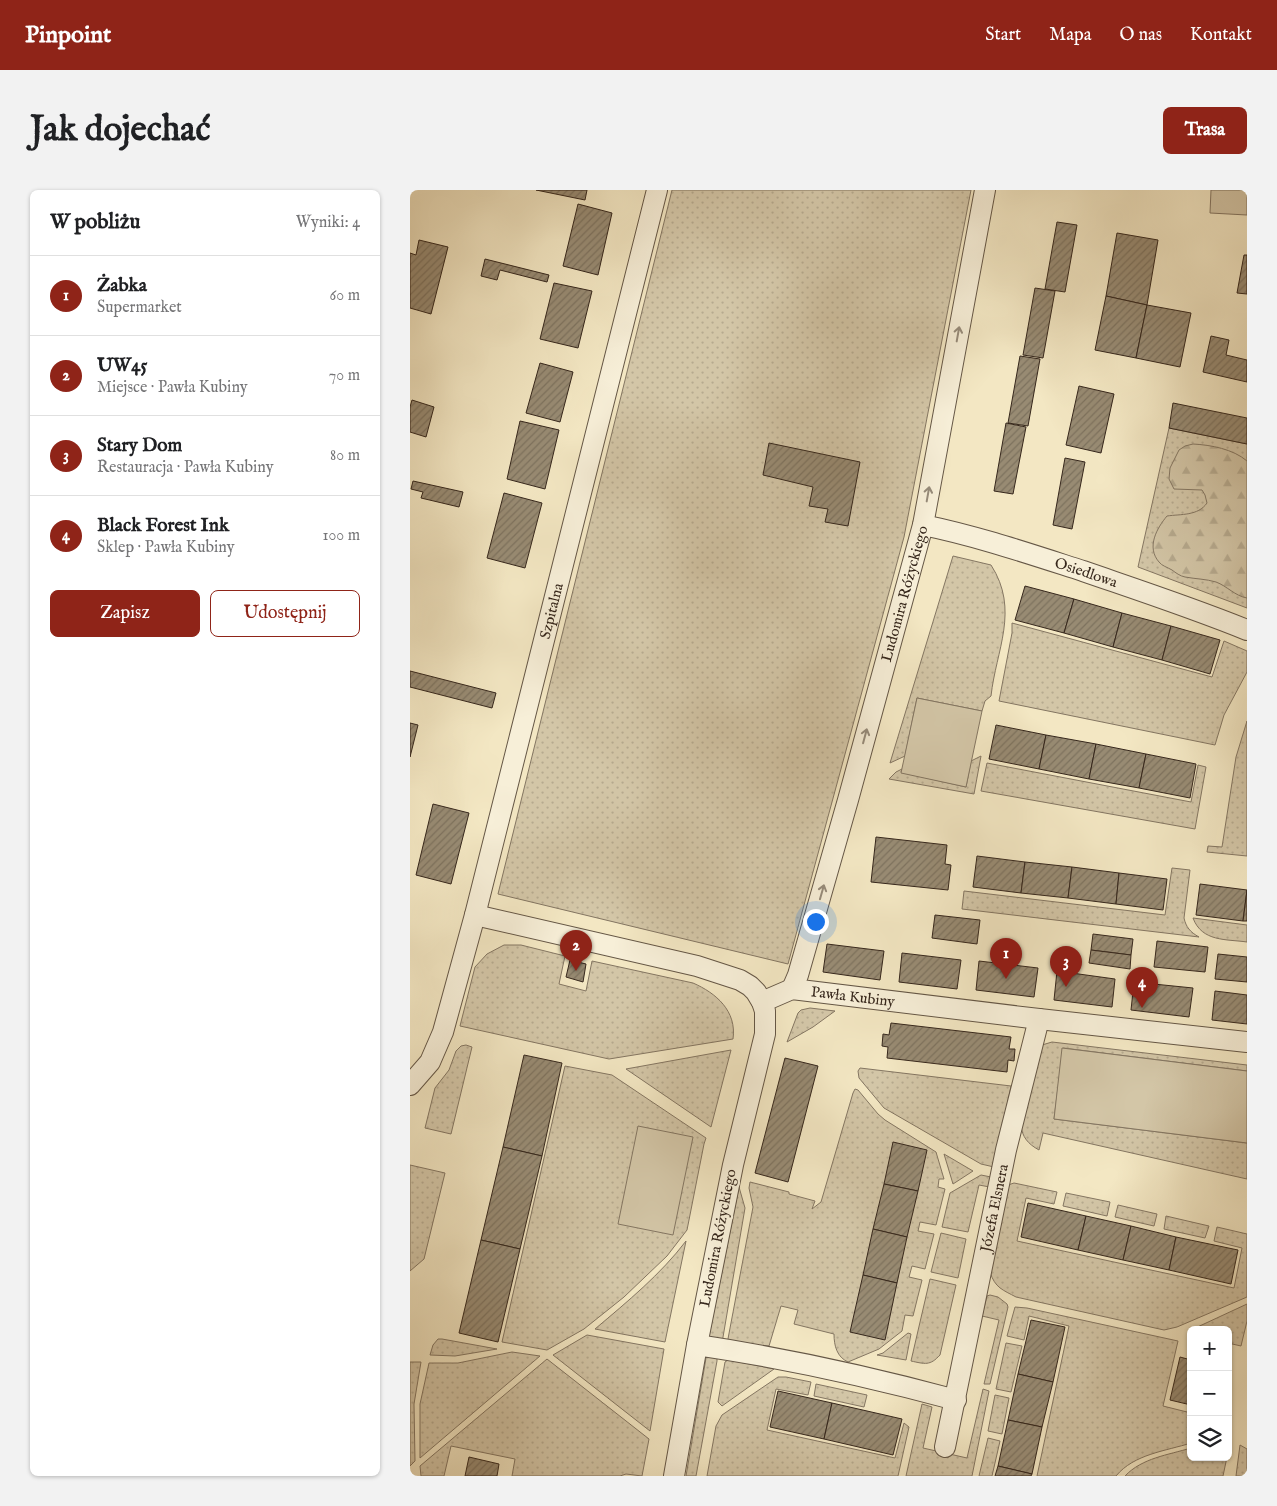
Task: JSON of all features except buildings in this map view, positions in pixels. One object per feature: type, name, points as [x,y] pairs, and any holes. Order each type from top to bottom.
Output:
[{"type":"street","name":"Szpitalna","points":[[410,1085],[430,1062],[443,1032],[476,915],[657,190]]},
{"type":"street","name":"Ludomira Różyckiego","points":[[792,989],[798,976],[923,525],[985,190]]},
{"type":"street","name":"Osiedlowa","points":[[923,525],[956,532],[1032,554],[1198,610],[1247,630]]},
{"type":"street","points":[[476,915],[697,966],[740,980],[756,992],[762,1002]]},
{"type":"street","name":"Pawła Kubiny","points":[[762,1002],[792,989],[1247,1042]]},
{"type":"street","name":"Ludomira Różyckiego","points":[[674,1476],[697,1345],[733,1165],[765,1034],[765,1011],[762,1002]]},
{"type":"street","name":"Józefa Elsnera","points":[[945,1447],[1006,1150],[1039,1019]]},
{"type":"street","points":[[697,1345],[789,1360],[956,1400]]},
{"type":"green space","points":[[672,190],[971,190],[904,537],[788,964],[498,894]]},
{"type":"green space","points":[[1211,190],[1247,190],[1247,215],[1210,213]]},
{"type":"green space","points":[[1169,428],[1247,444],[1247,608],[1138,567]]},
{"type":"green space","points":[[1193,444],[1222,448],[1235,453],[1247,461],[1247,598],[1216,582],[1181,576],[1162,565],[1155,556],[1153,550],[1154,538],[1167,516],[1194,512],[1207,503],[1202,490],[1174,489],[1169,479],[1170,468],[1179,450]]},
{"type":"green space","points":[[953,556],[991,565],[1000,582],[1004,598],[1004,630],[991,696],[985,701],[982,711],[917,698],[905,756],[890,763]]},
{"type":"green space","points":[[1012,623],[1212,677],[1224,641],[1247,651],[1247,672],[1224,715],[1215,745],[999,701],[1012,633]]},
{"type":"green space","points":[[917,698],[982,711],[966,787],[901,773]]},
{"type":"green space","points":[[1247,721],[1247,856],[1207,852],[1208,846],[1222,847],[1236,757]]},
{"type":"green space","points":[[981,756],[974,794],[889,779],[902,769],[901,772],[966,787],[971,761]]},
{"type":"green space","points":[[987,763],[1191,802],[1198,765],[1206,767],[1195,829],[981,791]]},
{"type":"green space","points":[[1172,868],[1190,870],[1184,918],[1189,929],[1199,937],[962,909],[964,891],[1165,915]]},
{"type":"green space","points":[[1193,918],[1247,925],[1247,942],[1216,938],[1209,935],[1197,926]]},
{"type":"green space","points":[[504,945],[521,945],[565,956],[559,984],[586,991],[592,961],[693,983],[710,992],[723,1004],[732,1020],[733,1039],[609,1059],[460,1026],[475,967],[487,954]]},
{"type":"green space","points":[[810,1008],[835,1011],[813,1027],[787,1042],[798,1013],[801,1010]]},
{"type":"green space","points":[[1052,1042],[1247,1065],[1247,1071],[1063,1048],[1054,1119],[1247,1143],[1247,1179],[1043,1133],[1039,1150],[1035,1148],[1024,1137],[1021,1125],[1042,1045]]},
{"type":"green space","points":[[461,1046],[472,1047],[451,1134],[425,1128],[435,1088],[449,1070],[456,1051]]},
{"type":"green space","points":[[1062,1048],[1247,1071],[1247,1143],[1054,1119]]},
{"type":"green space","points":[[731,1050],[711,1127],[626,1069]]},
{"type":"green space","points":[[565,1066],[612,1075],[706,1138],[687,1230],[667,1256],[624,1297],[584,1329],[547,1350],[502,1342]]},
{"type":"green space","points":[[860,1068],[1011,1086],[994,1167],[981,1164],[884,1108],[859,1078],[858,1071]]},
{"type":"green space","points":[[855,1089],[885,1120],[936,1152],[944,1179],[939,1179],[938,1187],[945,1189],[936,1225],[920,1222],[918,1231],[934,1234],[925,1269],[912,1266],[909,1277],[922,1280],[913,1316],[905,1315],[902,1331],[879,1349],[848,1362],[837,1351],[834,1334],[794,1324],[798,1310],[781,1306],[769,1346],[727,1344],[753,1207],[749,1188],[750,1182],[815,1201],[812,1209],[821,1202]]},
{"type":"green space","points":[[638,1126],[693,1137],[673,1235],[618,1224]]},
{"type":"green space","points":[[944,1154],[973,1171],[953,1184]]},
{"type":"green space","points":[[410,1165],[445,1173],[424,1259],[410,1271]]},
{"type":"green space","points":[[981,1175],[991,1177],[995,1188],[979,1185],[968,1232],[942,1227],[950,1193]]},
{"type":"green space","points":[[1014,1183],[1057,1192],[1054,1204],[1026,1198],[1017,1241],[1234,1288],[1242,1248],[1214,1241],[1217,1227],[1247,1234],[1247,1297],[1177,1327],[1164,1330],[1016,1297],[997,1285],[990,1272],[1008,1185]]},
{"type":"green space","points":[[739,1187],[745,1208],[722,1343],[708,1341]]},
{"type":"green space","points":[[1066,1193],[1110,1202],[1107,1216],[1063,1206]]},
{"type":"green space","points":[[1118,1205],[1157,1214],[1154,1226],[1115,1217]]},
{"type":"green space","points":[[1166,1216],[1209,1226],[1205,1238],[1164,1229]]},
{"type":"green space","points":[[941,1233],[966,1239],[958,1278],[931,1272]]},
{"type":"green space","points":[[686,1241],[665,1342],[595,1329],[655,1276]]},
{"type":"green space","points":[[930,1279],[956,1285],[940,1355],[930,1363],[924,1363],[911,1361]]},
{"type":"green space","points":[[987,1296],[998,1297],[1008,1307],[990,1384],[984,1384],[999,1320],[982,1316]]},
{"type":"green space","points":[[1247,1304],[1247,1321],[1241,1346],[1232,1344],[1232,1326],[1200,1326]]},
{"type":"green space","points":[[1015,1307],[1178,1341],[1163,1406],[1187,1412],[1187,1444],[1141,1458],[1123,1469],[1116,1476],[1037,1476],[1069,1326],[1029,1316],[1024,1340],[1007,1336]]},
{"type":"green space","points":[[908,1333],[911,1334],[906,1360],[877,1355],[883,1353]]},
{"type":"green space","points":[[587,1335],[664,1349],[650,1431],[553,1355]]},
{"type":"green space","points":[[438,1339],[497,1349],[455,1356],[430,1355],[433,1345]]},
{"type":"green space","points":[[1006,1343],[1022,1346],[1011,1392],[996,1389]]},
{"type":"green space","points":[[512,1352],[540,1356],[420,1458],[420,1404],[429,1363],[458,1363]]},
{"type":"green space","points":[[709,1355],[717,1357],[717,1361],[696,1476],[686,1476],[706,1358]]},
{"type":"green space","points":[[547,1359],[649,1439],[642,1476],[626,1474],[620,1476],[512,1476],[515,1459],[451,1446],[444,1476],[421,1476],[420,1466]]},
{"type":"green space","points":[[728,1360],[774,1369],[722,1406],[718,1402],[725,1362]]},
{"type":"green space","points":[[410,1362],[421,1362],[414,1404],[415,1461],[410,1466]]},
{"type":"green space","points":[[778,1377],[811,1382],[808,1395],[776,1389],[767,1430],[895,1458],[904,1423],[909,1427],[898,1476],[707,1476],[716,1426],[722,1415]]},
{"type":"green space","points":[[816,1384],[867,1395],[864,1407],[814,1396]]},
{"type":"green space","points":[[983,1389],[989,1391],[972,1476],[906,1476],[922,1404],[932,1407],[923,1448],[967,1458]]},
{"type":"green space","points":[[995,1395],[1009,1398],[1002,1434],[988,1431]]},
{"type":"green space","points":[[988,1438],[1000,1441],[992,1476],[979,1476]]},
{"type":"green space","points":[[1240,1445],[1247,1449],[1247,1476],[1236,1476]]},
{"type":"green space","points":[[1187,1449],[1187,1461],[1226,1461],[1223,1476],[1125,1476],[1139,1465],[1164,1455]]},
{"type":"place","name":"UW45","points":[[576,971]]},
{"type":"place","name":"Żabka","points":[[1006,979]]},
{"type":"place","name":"Stary Dom","points":[[1066,987]]},
{"type":"place","name":"Black Forest Ink","points":[[1142,1008]]}]
